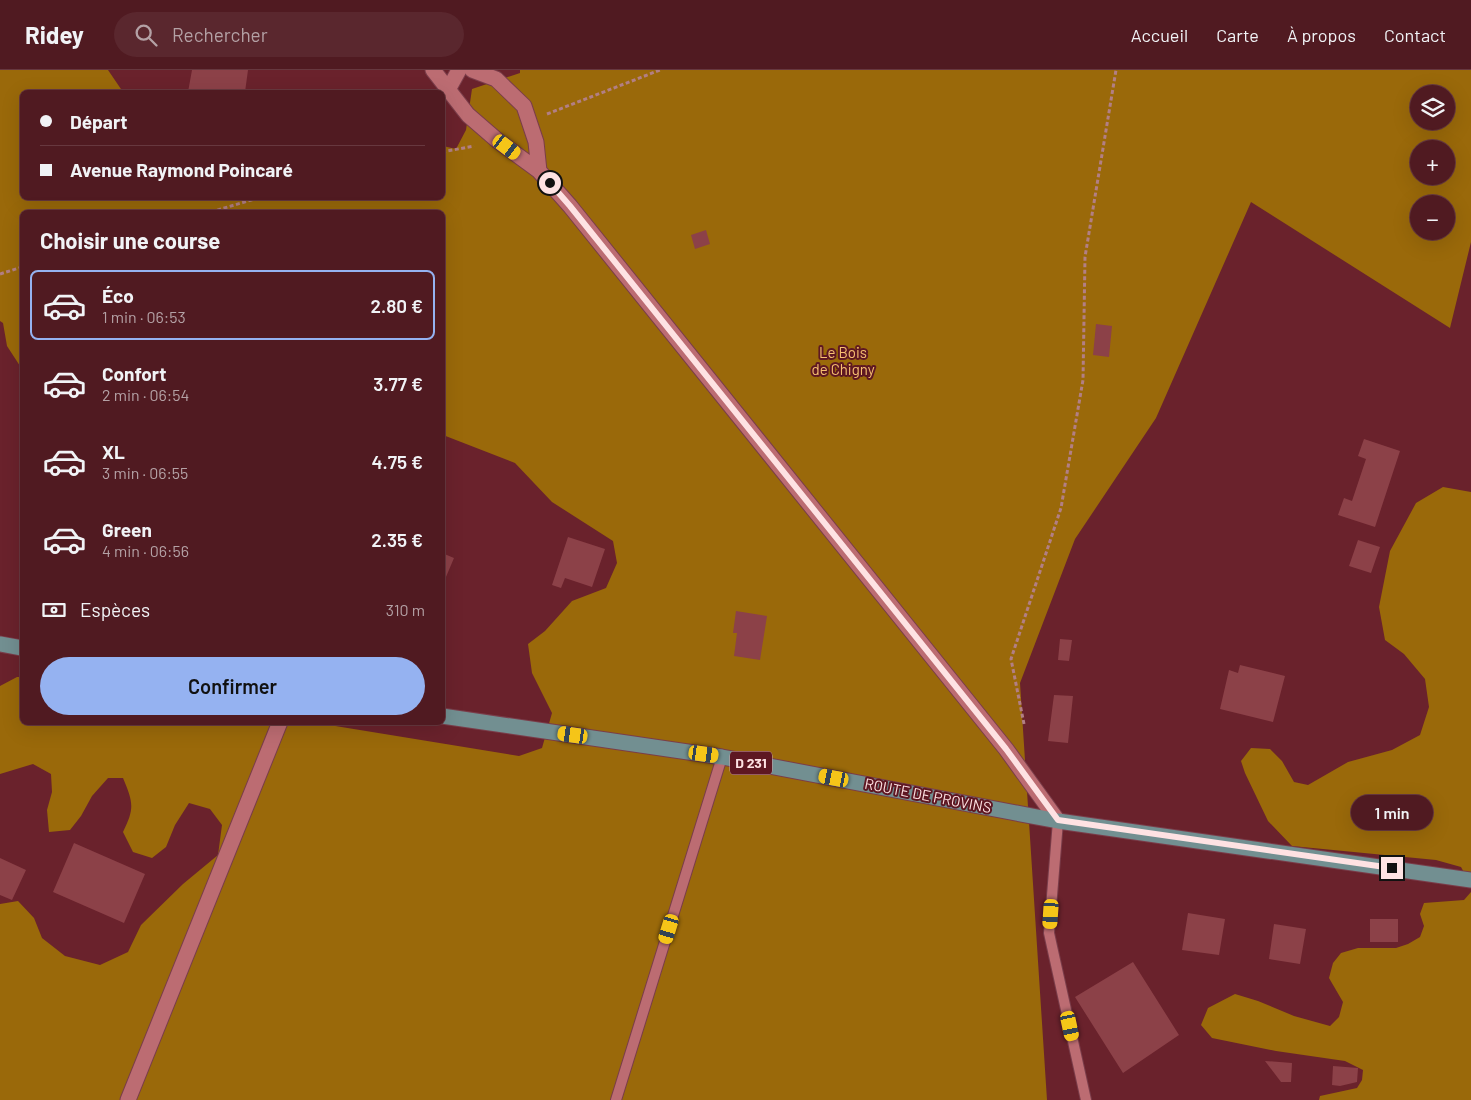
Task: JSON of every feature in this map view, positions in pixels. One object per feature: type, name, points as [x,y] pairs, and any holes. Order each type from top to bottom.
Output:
[{"type":"main road","points":[[433,70],[468,115],[498,141],[539,171],[570,206],[1006,749],[1058,820]]},
{"type":"main road","points":[[448,90],[459,70]]},
{"type":"main road","points":[[472,70],[496,79],[524,106],[536,142],[539,171]]},
{"type":"main road","points":[[0,644],[20,648]]},
{"type":"main road","name":"ROUTE DE PROVINS","points":[[445,716],[722,757],[1058,820]]},
{"type":"main road","points":[[128,1100],[279,725]]},
{"type":"main road","name":"D 231","points":[[1058,820],[1471,880]]},
{"type":"lane","points":[[616,1100],[722,757]]},
{"type":"lane","points":[[1058,820],[1050,933],[1086,1100]]},
{"type":"path","points":[[529,121],[660,70]]},
{"type":"path","points":[[1024,724],[1011,659],[1061,508],[1083,380],[1084,258],[1116,70]]},
{"type":"path","points":[[445,151],[498,141]]},
{"type":"path","points":[[218,210],[251,200]]},
{"type":"path","points":[[0,274],[20,268]]},
{"type":"green space","name":"Le Bois de Chigny","points":[[0,70],[108,70],[122,90],[20,90],[20,200],[445,200],[445,146],[456,149],[466,130],[472,89],[520,73],[520,70],[1471,70],[1471,242],[1450,328],[1251,202],[1156,418],[1075,539],[1020,683],[1047,1100],[0,1100],[0,904],[18,901],[34,918],[42,938],[65,956],[100,965],[128,952],[141,925],[183,884],[218,855],[222,825],[210,809],[189,803],[175,825],[166,847],[152,858],[133,852],[123,832],[131,811],[129,793],[123,778],[108,778],[92,796],[81,816],[70,830],[49,832],[47,810],[52,792],[51,774],[33,764],[0,774],[0,686],[20,677],[20,725],[329,725],[519,756],[542,748],[552,713],[532,673],[528,644],[545,631],[572,601],[606,588],[617,563],[613,541],[552,502],[515,463],[445,436],[445,210],[20,210],[20,366],[7,346],[3,323],[0,321]]},
{"type":"green space","points":[[1443,487],[1471,492],[1471,885],[1461,867],[1436,860],[1292,846],[1268,821],[1241,761],[1251,748],[1270,749],[1282,761],[1294,782],[1308,785],[1348,762],[1392,750],[1420,735],[1429,707],[1425,679],[1404,654],[1385,640],[1379,607],[1390,551],[1416,503]]},
{"type":"green space","points":[[1471,892],[1471,1100],[1319,1100],[1320,1096],[1357,1088],[1362,1080],[1363,1070],[1345,1061],[1276,1051],[1212,1038],[1201,1025],[1208,1008],[1235,994],[1294,1016],[1330,1026],[1339,1017],[1343,1002],[1329,978],[1333,963],[1341,953],[1358,948],[1396,948],[1408,944],[1420,937],[1424,926],[1420,914],[1424,903],[1464,900]]},
{"type":"building","points":[[192,70],[248,70],[245,90],[188,90]]},
{"type":"building","points":[[706,230],[710,244],[695,249],[691,235]]},
{"type":"building","points":[[1096,324],[1112,326],[1109,357],[1093,355]]},
{"type":"building","points":[[1364,439],[1400,451],[1375,527],[1338,515],[1344,498],[1352,501],[1366,459],[1358,456]]},
{"type":"building","points":[[568,537],[605,549],[592,587],[565,578],[561,588],[552,585]]},
{"type":"building","points":[[1358,540],[1380,547],[1371,573],[1349,566]]},
{"type":"building","points":[[445,554],[454,558],[445,579]]},
{"type":"building","points":[[736,611],[767,616],[760,660],[734,656],[737,633],[733,633]]},
{"type":"building","points":[[1060,639],[1072,640],[1069,661],[1058,660]]},
{"type":"building","points":[[1240,665],[1285,676],[1273,722],[1220,709],[1229,670],[1238,673]]},
{"type":"building","points":[[1054,695],[1073,696],[1068,743],[1048,741]]},
{"type":"building","points":[[74,843],[145,874],[124,923],[53,892]]},
{"type":"building","points":[[0,858],[26,870],[12,900],[0,895]]},
{"type":"building","points":[[1188,913],[1225,919],[1219,955],[1182,950]]},
{"type":"building","points":[[1370,919],[1398,919],[1398,942],[1370,942]]},
{"type":"building","points":[[1274,924],[1306,929],[1300,964],[1269,959]]},
{"type":"building","points":[[1133,962],[1179,1035],[1123,1073],[1075,997]]},
{"type":"building","points":[[1265,1061],[1292,1063],[1291,1082],[1281,1082]]},
{"type":"building","points":[[1333,1066],[1358,1068],[1357,1082],[1340,1086],[1332,1085]]},
{"type":"route","points":[[550,183],[1006,749],[1058,820],[1392,868]]}]
